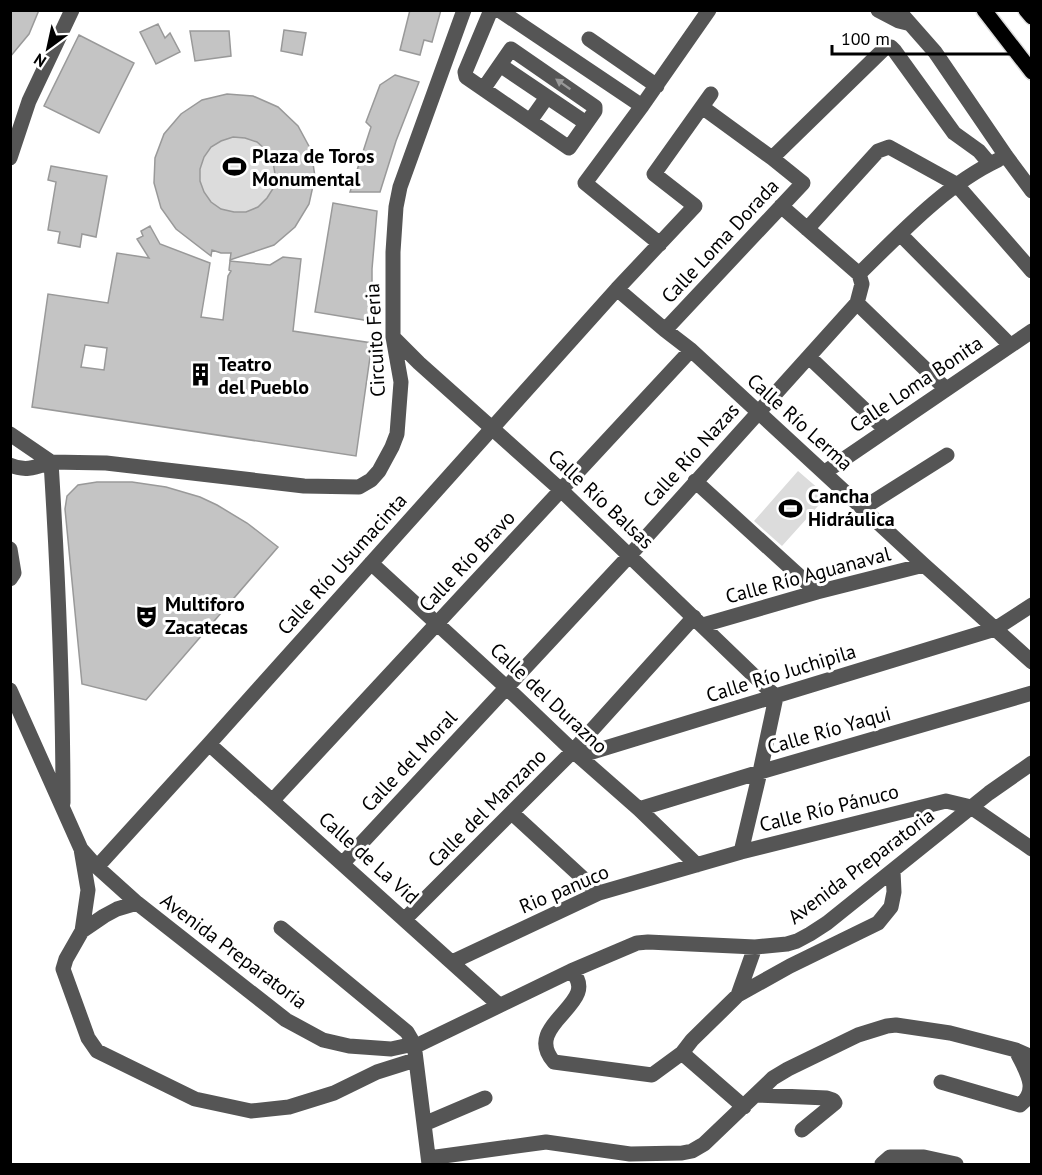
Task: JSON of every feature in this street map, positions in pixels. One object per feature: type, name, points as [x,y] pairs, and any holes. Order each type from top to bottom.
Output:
[{"type":"main road","points":[[984,10],[1032,72]]},
{"type":"main road","points":[[1026,10],[1032,17]]},
{"type":"street","name":"Circuito Feria","points":[[10,465],[29,470],[51,462],[106,463],[303,486],[359,487],[371,480],[379,471],[397,434],[401,382],[393,337],[393,252],[396,207],[400,187],[464,10]]},
{"type":"street","points":[[484,88],[511,49],[595,107],[595,111],[569,148],[466,77],[465,72],[491,10]]},
{"type":"street","points":[[499,10],[642,106]]},
{"type":"street","points":[[660,244],[585,183],[657,86],[709,10]]},
{"type":"street","points":[[878,10],[910,24]]},
{"type":"street","points":[[898,10],[935,52],[1032,191]]},
{"type":"street","points":[[10,158],[29,101],[71,12]]},
{"type":"street","points":[[590,39],[657,86]]},
{"type":"street","points":[[711,94],[702,107],[772,158],[885,48],[891,47],[954,133],[979,151],[990,164]]},
{"type":"street","points":[[500,65],[586,123]]},
{"type":"street","points":[[530,121],[547,97]]},
{"type":"street","name":"Calle Río Usumacinta","points":[[97,867],[617,289],[696,206],[654,174],[702,107]]},
{"type":"street","points":[[807,229],[878,151],[889,147],[956,184],[1032,272]]},
{"type":"street","points":[[859,274],[956,184],[1006,156]]},
{"type":"street","name":"Calle Loma Dorada","points":[[665,330],[803,183],[772,158]]},
{"type":"street","points":[[781,206],[859,274],[862,284],[857,303],[946,388]]},
{"type":"street","points":[[900,234],[1010,345]]},
{"type":"street","name":"Calle Río Lerma","points":[[617,289],[691,350],[1032,662]]},
{"type":"street","name":"Calle Río Nazas","points":[[506,687],[630,555],[857,303]]},
{"type":"street","name":"Calle Loma Bonita","points":[[825,472],[1032,331]]},
{"type":"street","name":"Calle Río Balsas","points":[[393,337],[561,490],[777,696]]},
{"type":"street","name":"Calle Río Bravo","points":[[273,800],[691,350]]},
{"type":"street","points":[[809,357],[886,430]]},
{"type":"street","points":[[10,434],[51,462],[63,716],[63,809]]},
{"type":"street","points":[[863,508],[947,455]]},
{"type":"street","points":[[695,481],[817,592]]},
{"type":"street","points":[[10,549],[14,573],[10,579]]},
{"type":"street","name":"Calle del Durazno","points":[[371,563],[697,865]]},
{"type":"street","name":"Calle Río Aguanaval","points":[[699,621],[924,565]]},
{"type":"street","name":"Calle Río Juchipila","points":[[576,753],[777,696],[995,629],[1032,605]]},
{"type":"street","points":[[576,753],[699,621]]},
{"type":"street","name":"Calle del Moral","points":[[343,863],[506,687]]},
{"type":"street","points":[[10,690],[81,849]]},
{"type":"street","name":"Calle Río Yaqui","points":[[639,809],[1032,693]]},
{"type":"street","points":[[741,852],[777,696]]},
{"type":"street","name":"Calle de La Vid","points":[[209,744],[499,1005]]},
{"type":"street","name":"Calle del Manzano","points":[[405,919],[576,753]]},
{"type":"street","name":"Avenida Preparatoria","points":[[81,849],[88,890],[82,931],[63,969],[88,1038],[97,1051],[195,1099],[251,1110],[289,1107],[334,1093],[414,1052],[420,1044],[571,971],[637,943],[755,947],[797,941],[826,923],[971,807],[1032,763]]},
{"type":"street","name":"Calle Río Pánuco","points":[[697,865],[946,801],[971,807]]},
{"type":"street","points":[[971,807],[1032,849]]},
{"type":"street","points":[[512,813],[599,893]]},
{"type":"street","name":"Avenida Preparatoria","points":[[81,849],[136,903],[286,1020],[323,1040],[349,1046],[414,1052]]},
{"type":"street","name":"Rio panuco","points":[[452,962],[599,893],[697,865]]},
{"type":"street","points":[[571,971],[580,985],[577,996],[549,1031],[545,1041],[548,1055],[554,1062],[652,1075],[682,1053],[692,1040],[738,995],[790,966],[878,923],[891,907],[894,892],[893,871]]},
{"type":"street","points":[[82,931],[117,909],[136,903]]},
{"type":"street","points":[[281,928],[406,1032],[414,1052],[429,1161],[546,1142],[630,1154],[682,1154],[704,1144],[773,1078],[858,1035],[896,1024],[950,1033],[1016,1050],[1032,1057]]},
{"type":"street","points":[[738,995],[755,947]]},
{"type":"street","points":[[941,1082],[1020,1105],[1027,1100],[1030,1094],[1031,1082],[1016,1050]]},
{"type":"street","points":[[682,1053],[744,1107]]},
{"type":"street","points":[[757,1095],[827,1098],[836,1103],[802,1130]]},
{"type":"street","points":[[424,1124],[485,1098]]},
{"type":"street","points":[[882,1164],[890,1157],[924,1157],[956,1164]]},
{"type":"shaded area","name":"Plaza de Toros Monumental","points":[[202,100],[278,107],[298,126],[311,150],[315,177],[309,204],[295,227],[274,245],[248,254],[221,253],[196,245],[176,229],[161,208],[164,134],[181,114]]},
{"type":"shaded area","name":"Cancha Hidráulica","points":[[798,471],[827,496],[782,546],[754,521]]},
{"type":"building","points":[[10,10],[39,10],[29,34],[10,57]]},
{"type":"building","points":[[410,10],[441,10],[432,42],[424,40],[420,55],[400,50]]},
{"type":"building","points":[[158,24],[165,38],[170,33],[180,52],[156,64],[140,32]]},
{"type":"building","points":[[284,30],[306,33],[302,55],[281,51]]},
{"type":"building","points":[[190,31],[229,31],[231,56],[195,61]]},
{"type":"building","points":[[79,35],[134,63],[99,133],[44,106]]},
{"type":"building","points":[[395,75],[419,82],[396,141],[380,192],[350,192],[371,127],[366,122],[380,85]]},
{"type":"building","name":"Plaza de Toros Monumental","points":[[227,94],[253,96],[278,107],[298,126],[311,150],[315,177],[309,204],[295,227],[274,245],[230,260],[231,253],[212,250],[211,256],[176,229],[161,208],[154,183],[155,158],[164,134],[181,114],[202,100]],"holes":[[[233,137],[257,142],[267,151],[273,162],[274,187],[258,207],[246,212],[221,209],[211,202],[200,181],[200,169],[204,157],[211,147],[221,141]]]},
{"type":"building","points":[[51,166],[107,176],[96,237],[82,234],[80,247],[58,243],[60,232],[48,230],[56,182],[48,180]]},
{"type":"building","points":[[333,203],[377,211],[372,269],[372,297],[376,322],[315,312]]},
{"type":"building","points":[[150,226],[160,244],[210,263],[201,317],[223,320],[228,276],[231,271],[229,270],[230,261],[270,265],[283,257],[301,259],[293,331],[372,343],[356,456],[32,407],[48,294],[108,303],[117,253],[149,258],[137,239],[143,236],[141,231]],"holes":[[[85,345],[107,348],[104,370],[81,367]]]},
{"type":"building","name":"Multiforo Zacatecas","points":[[97,482],[132,482],[166,487],[200,497],[247,523],[278,547],[146,700],[82,684],[65,509],[67,496],[78,485]]},
{"type":"place","name":"Plaza de Toros Monumental","points":[[234,167]]},
{"type":"place","name":"Teatro del Pueblo","points":[[200,375]]},
{"type":"place","name":"Cancha Hidráulica","points":[[790,508]]},
{"type":"place","name":"Multiforo Zacatecas","points":[[147,616]]}]
